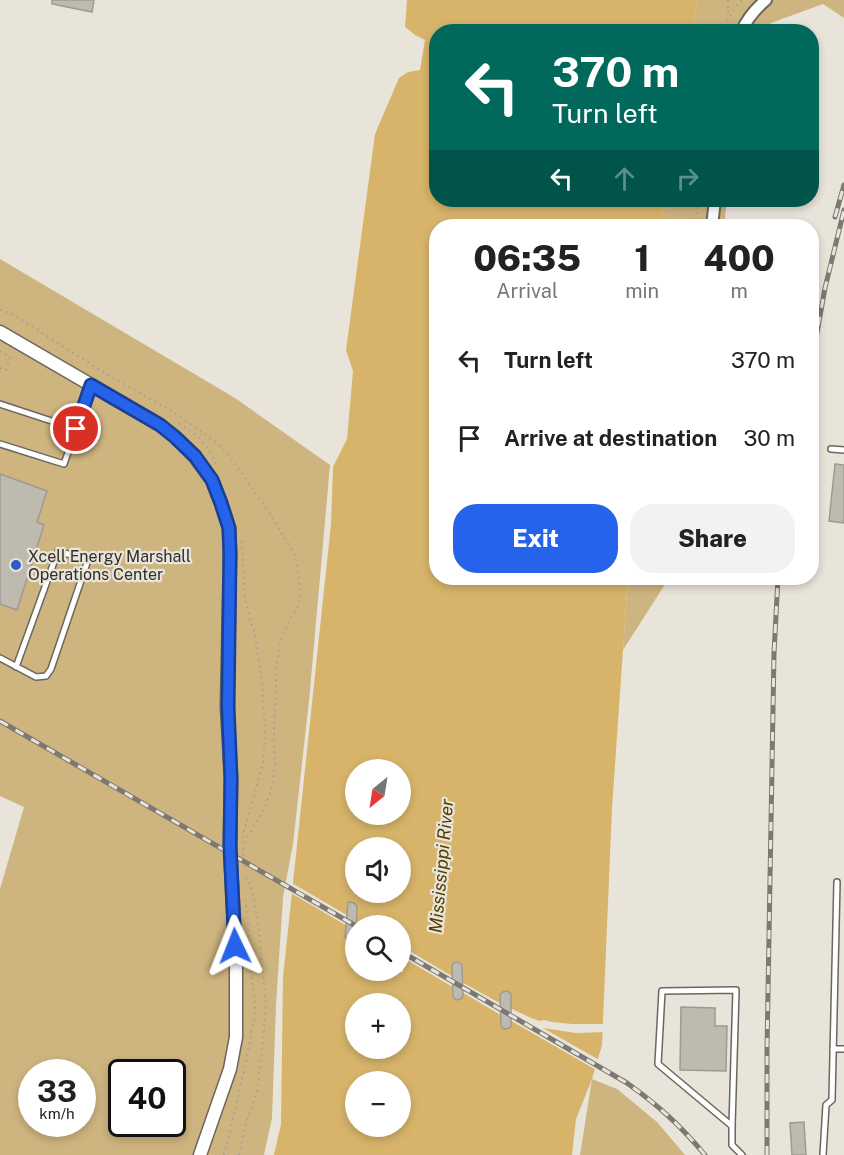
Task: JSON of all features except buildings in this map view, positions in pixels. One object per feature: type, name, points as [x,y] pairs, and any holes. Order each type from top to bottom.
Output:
[{"type":"street","points":[[746,24],[755,10],[766,0]]},
{"type":"street","points":[[0,332],[160,425],[175,437],[195,456],[212,480],[229,528],[228,707],[236,1037],[230,1069],[200,1155]]},
{"type":"lane","points":[[0,444],[64,464],[91,385]]},
{"type":"lane","points":[[0,404],[76,429]]},
{"type":"lane","points":[[831,449],[844,450]]},
{"type":"lane","points":[[0,658],[16,668],[36,677],[46,676],[51,669],[88,560],[58,551],[16,668]]},
{"type":"lane","points":[[823,1155],[826,1105],[832,1100],[837,882]]},
{"type":"lane","points":[[837,922],[844,923]]},
{"type":"lane","points":[[732,1126],[658,1064],[662,991],[736,990],[732,1145],[742,1155]]},
{"type":"lane","points":[[833,1049],[844,1049]]},
{"type":"path","points":[[728,0],[729,17]]},
{"type":"path","points":[[726,24],[742,0]]},
{"type":"path","points":[[0,310],[14,315],[103,372],[173,412],[217,443],[230,457],[269,512],[295,555],[301,594],[297,609],[287,624],[280,642],[277,663],[275,764],[272,787],[265,808],[243,844]]},
{"type":"path","points":[[0,351],[10,357],[6,370],[0,368]]},
{"type":"path","points":[[178,424],[199,437],[220,471]]},
{"type":"path","points":[[239,1155],[244,1129],[257,1092],[266,1006],[258,920],[251,886],[244,875],[243,844],[247,818],[263,763],[265,732],[261,673],[244,589],[241,535]]},
{"type":"shaded area","points":[[698,0],[844,0],[844,18],[823,4],[770,24],[694,24]]},
{"type":"shaded area","points":[[665,207],[726,207],[725,219],[662,219]]},
{"type":"shaded area","points":[[0,259],[235,398],[330,465],[309,701],[293,844],[283,897],[272,1118],[264,1155],[0,1155],[0,889],[24,807],[0,796]]},
{"type":"shaded area","points":[[628,585],[665,585],[623,650]]},
{"type":"shaded area","points":[[592,1079],[617,1089],[657,1122],[685,1155],[580,1155]]},
{"type":"water","name":"Mississippi River","points":[[407,0],[698,0],[693,24],[429,24],[429,207],[665,207],[662,219],[429,219],[429,585],[628,585],[612,808],[602,1045],[592,1079],[576,1119],[572,1155],[274,1155],[281,1124],[283,977],[331,524],[333,467],[347,439],[353,371],[346,350],[375,134],[399,78],[408,72],[420,70],[425,40],[405,27]],"holes":[[[345,837],[411,837],[411,903],[354,903],[357,906],[357,915],[411,915],[411,981],[345,981],[345,915],[352,915],[351,903],[345,903]],[[459,962],[462,965],[463,996],[456,1000],[453,997],[452,965]]]},
{"type":"pier","points":[[290,882],[347,915],[345,925],[289,892]]},
{"type":"pier","points":[[411,952],[455,978],[456,989],[411,962]]},
{"type":"pier","points":[[460,981],[503,1005],[504,1017],[460,991]]},
{"type":"pier","points":[[508,1007],[540,1021],[606,1024],[606,1032],[576,1033],[543,1028],[601,1061],[598,1071],[508,1019]]},
{"type":"railway","points":[[835,217],[844,185]]},
{"type":"railway","points":[[819,322],[844,210]]},
{"type":"railway","points":[[767,1155],[774,653],[778,585]]},
{"type":"railway","points":[[0,721],[345,920]]},
{"type":"railway","points":[[411,957],[627,1083],[669,1116],[705,1155]]},
{"type":"place","name":"Xcell Energy Marshall Operations Center","points":[[16,565]]},
{"type":"route","points":[[76,429],[91,385],[160,425],[195,456],[212,480],[229,528],[228,707],[231,778],[230,846],[235,946]]}]
